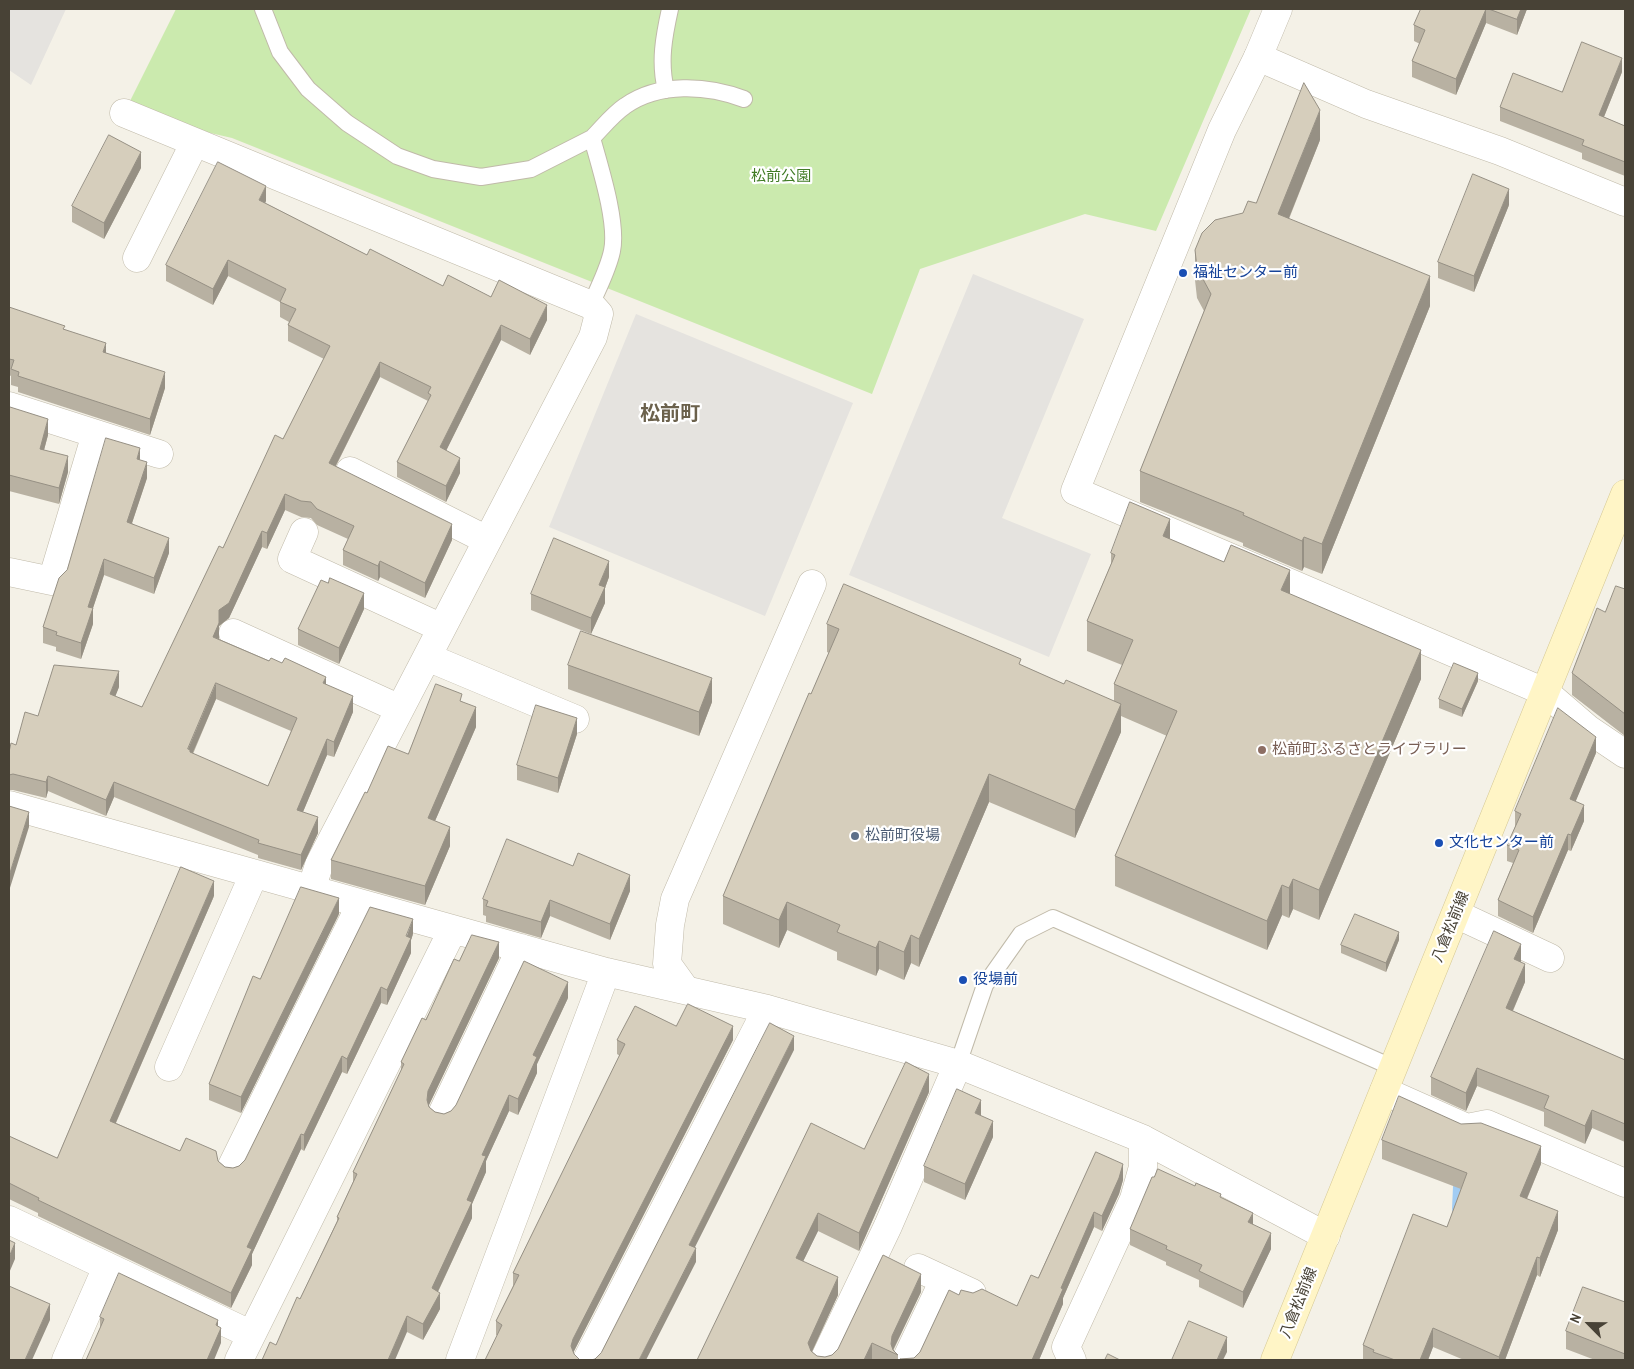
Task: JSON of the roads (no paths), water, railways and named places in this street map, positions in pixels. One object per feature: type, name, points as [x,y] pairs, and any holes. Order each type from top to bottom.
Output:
[{"type":"main road","name":"八倉松前線","points":[[1276,1360],[1625,494]]},
{"type":"street","points":[[1278,9],[1258,57],[1222,130],[1075,491],[1546,692],[1588,728],[1625,754]]},
{"type":"street","points":[[1258,57],[1366,104],[1500,151],[1625,202]]},
{"type":"street","points":[[124,113],[194,144],[591,305],[599,314],[593,337],[319,865],[312,890]]},
{"type":"street","points":[[137,258],[194,144]]},
{"type":"street","points":[[9,406],[159,454]]},
{"type":"street","points":[[9,572],[52,581],[96,434]]},
{"type":"street","points":[[350,471],[487,540]]},
{"type":"street","points":[[304,532],[292,559],[442,628]]},
{"type":"street","points":[[685,989],[668,964],[670,925],[675,899],[812,584]]},
{"type":"street","points":[[233,633],[400,709]]},
{"type":"street","points":[[427,657],[575,719]]},
{"type":"street","points":[[9,805],[606,972],[767,1009],[958,1064],[1143,1139],[1326,1236]]},
{"type":"street","points":[[169,1067],[254,874]]},
{"type":"street","points":[[231,1168],[361,904]]},
{"type":"street","points":[[1456,914],[1550,958]]},
{"type":"street","points":[[239,1360],[250,1334],[453,930]]},
{"type":"street","points":[[442,1114],[521,948]]},
{"type":"street","points":[[460,1360],[606,972]]},
{"type":"street","points":[[587,1360],[767,1009]]},
{"type":"street","points":[[824,1360],[888,1226],[958,1064]]},
{"type":"street","points":[[1389,1079],[1467,1128],[1487,1124],[1625,1183]]},
{"type":"street","points":[[1072,1360],[1066,1347],[1134,1199],[1143,1167],[1143,1139]]},
{"type":"street","points":[[9,1220],[250,1334]]},
{"type":"street","points":[[66,1360],[107,1267]]},
{"type":"street","points":[[918,1268],[972,1293]]},
{"type":"street","points":[[906,1360],[944,1280]]},
{"type":"lane","points":[[263,9],[280,52],[308,89],[347,123],[397,156],[432,170],[481,177],[531,169],[592,138],[625,106],[657,91],[722,90],[744,99]]},
{"type":"lane","points":[[666,90],[662,73],[663,41],[670,9]]},
{"type":"lane","points":[[591,305],[612,252],[613,238],[603,179],[592,138]]},
{"type":"lane","points":[[958,1064],[985,985],[1021,934],[1053,918],[1389,1079]]},
{"type":"waterway","points":[[1457,1209],[1458,1187],[1462,1175]]},
{"type":"place","name":"福祉センター前","points":[[1183,273]]},
{"type":"place","name":"松前町ふるさとライブラリー","points":[[1262,750]]},
{"type":"place","name":"松前町役場","points":[[855,836]]},
{"type":"place","name":"文化センター前","points":[[1439,843]]},
{"type":"place","name":"役場前","points":[[963,980]]},
{"type":"district","name":"松前町","points":[[670,415]]},
{"type":"park label","name":"松前公園","points":[[781,177]]}]
